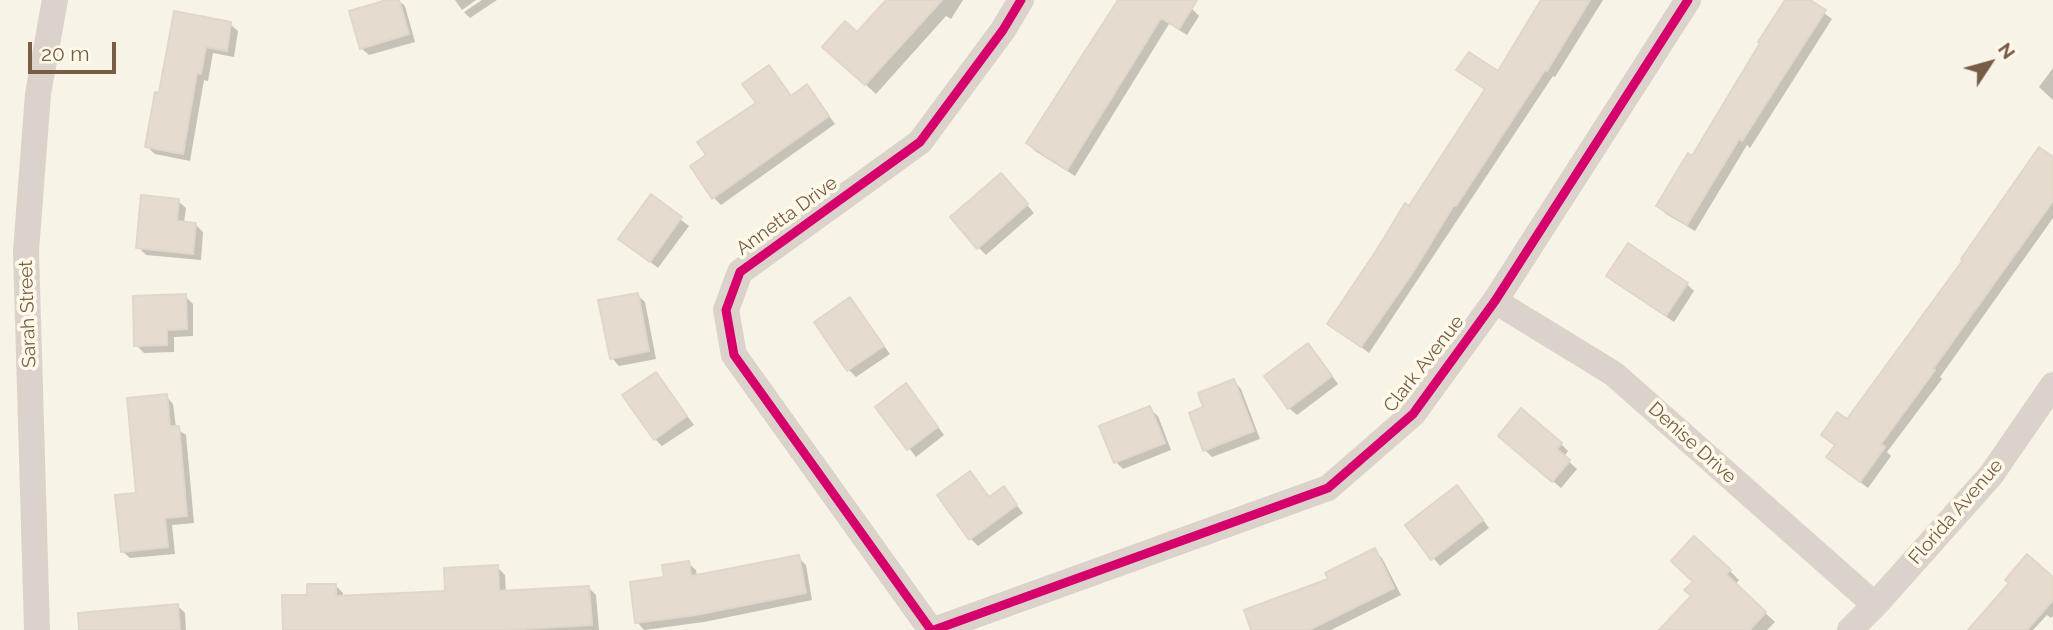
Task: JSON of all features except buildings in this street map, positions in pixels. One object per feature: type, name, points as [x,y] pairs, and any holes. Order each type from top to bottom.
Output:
[{"type":"street","name":"Sarah Street","points":[[37,630],[26,251],[38,94],[55,0]]},
{"type":"street","name":"Annetta Drive","points":[[932,630],[734,355],[726,310],[740,272],[920,142],[1003,30],[1021,0]]},
{"type":"street","name":"Clark Avenue","points":[[932,630],[1328,488],[1413,414],[1495,301],[1688,0]]},
{"type":"street","name":"Denise Drive","points":[[1495,301],[1614,374],[1875,605]]},
{"type":"street","name":"Florida Avenue","points":[[1850,630],[1991,475],[2053,385]]},
{"type":"cycle path","points":[[931,630],[734,355],[726,310],[740,272],[920,142],[1003,30],[1021,0]]},
{"type":"cycle path","points":[[934,630],[1328,488],[1413,414],[1495,301],[1688,0]]}]
